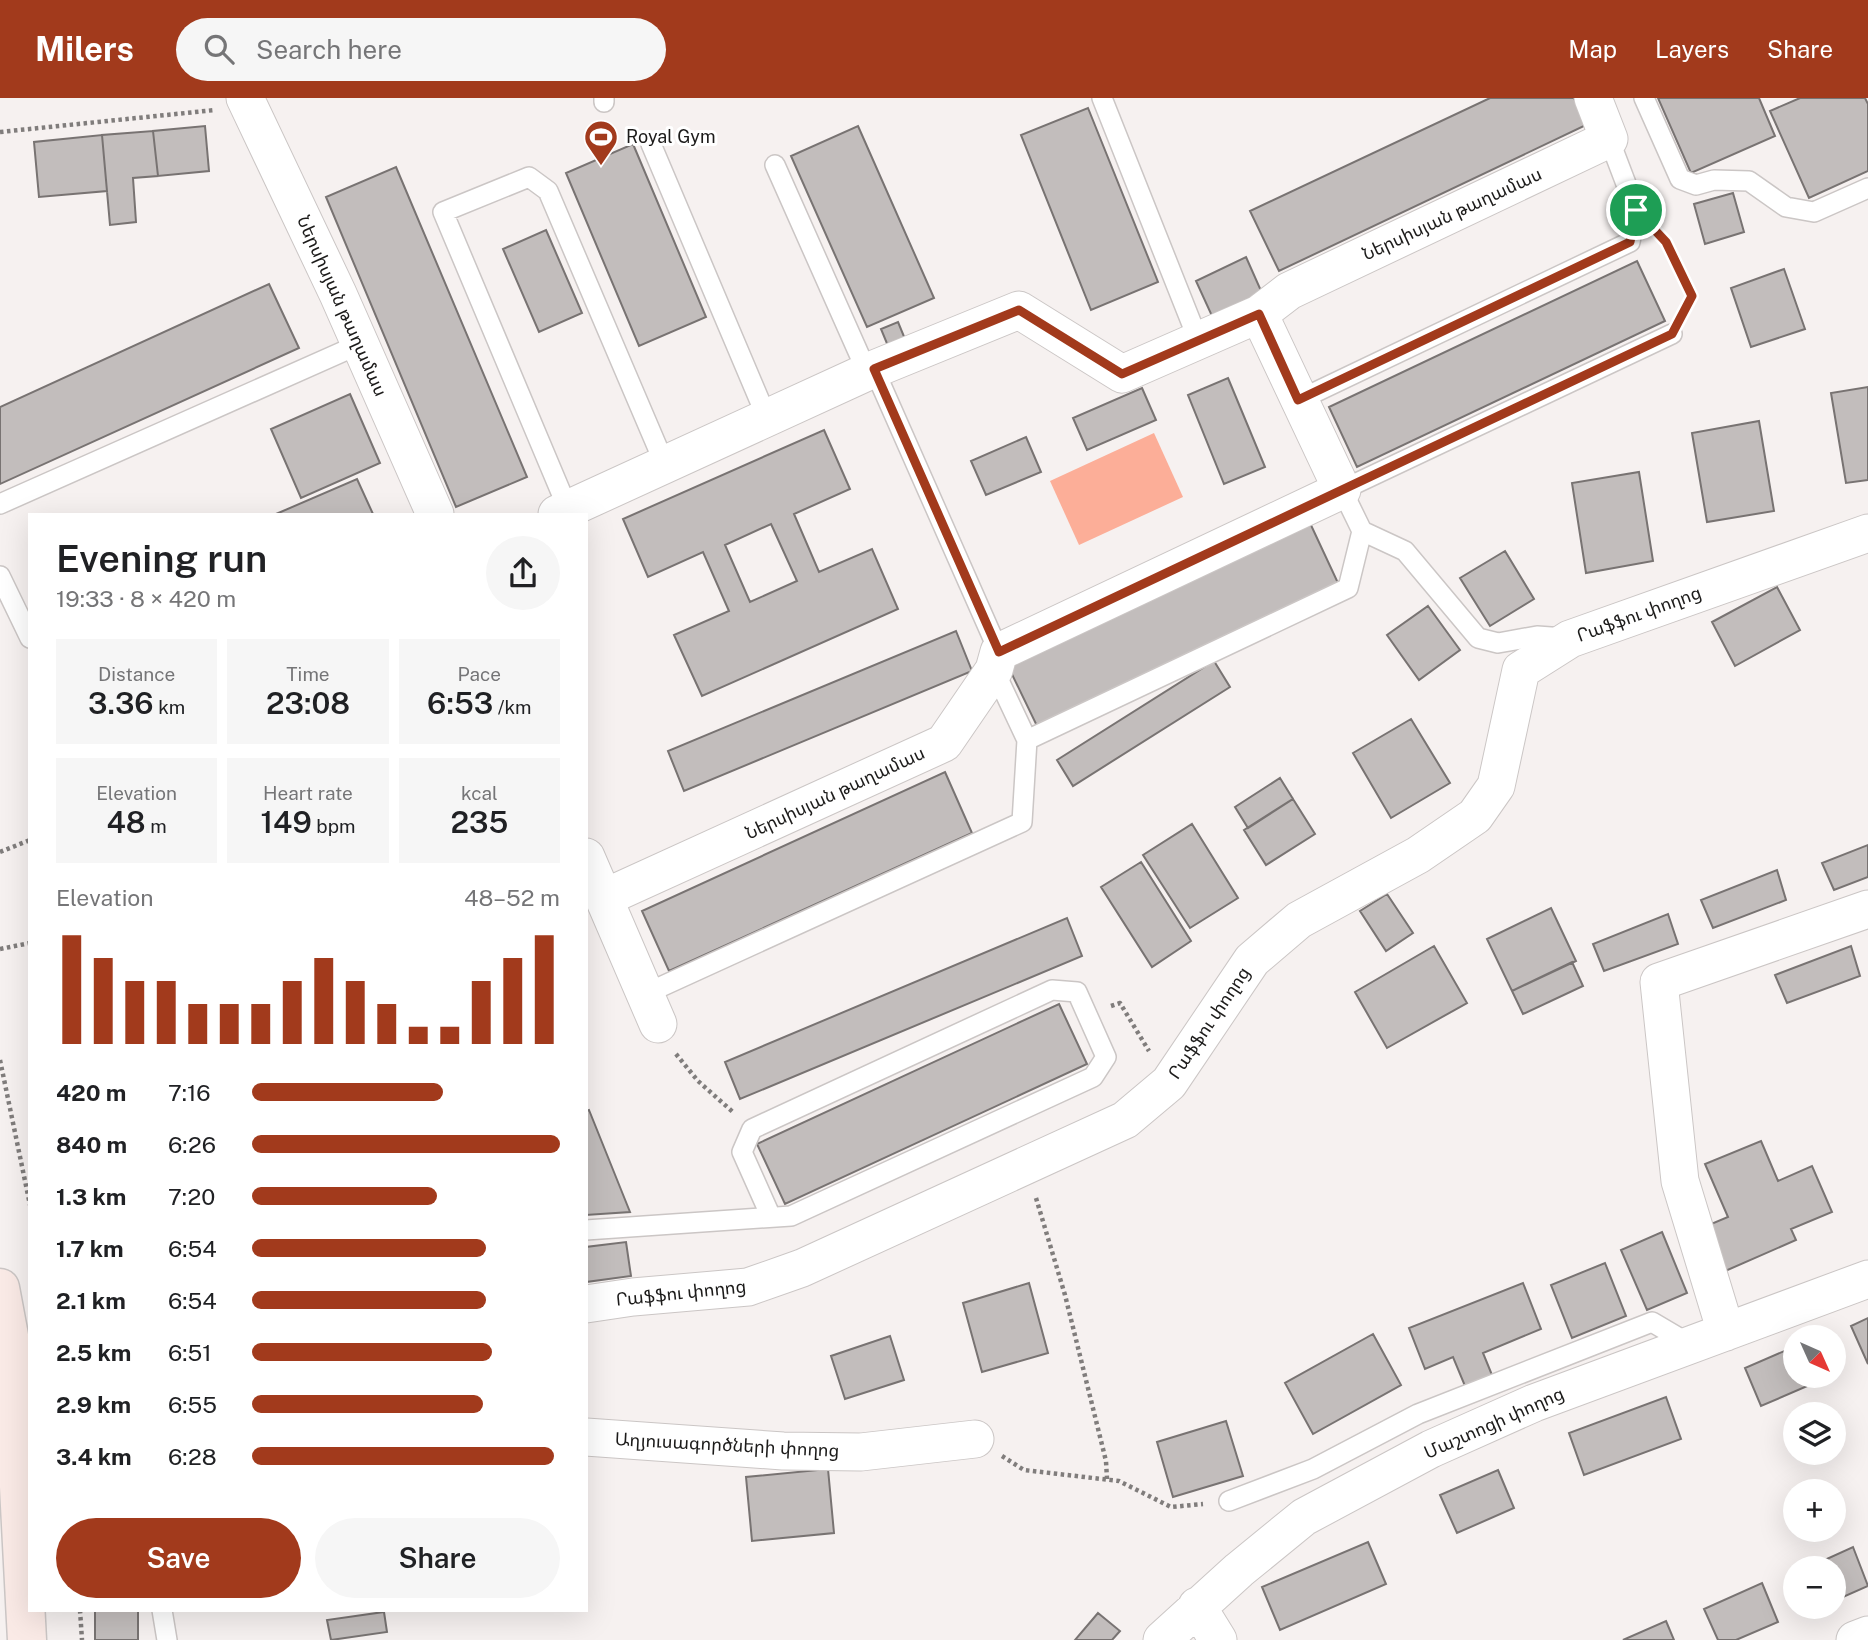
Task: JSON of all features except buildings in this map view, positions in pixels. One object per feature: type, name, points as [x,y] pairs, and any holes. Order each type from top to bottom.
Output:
[{"type":"main road","points":[[1,1297],[21,1355],[27,1640]]},
{"type":"street","name":"Ներսիսյան թաղամաս","points":[[246,98],[435,513]]},
{"type":"street","points":[[1593,98],[1609,139]]},
{"type":"street","name":"Ներսիսյան թաղամաս","points":[[562,512],[870,370],[1019,310],[1122,374],[1259,314],[1289,291],[1609,139]]},
{"type":"street","points":[[997,661],[1342,490],[1259,314]]},
{"type":"street","name":"Րաֆֆու փողոց","points":[[588,1304],[748,1287],[802,1268],[1125,1120],[1169,1083],[1252,960],[1299,920],[1418,855],[1475,816],[1496,786],[1521,670],[1570,639],[1868,533]]},
{"type":"street","name":"Ներսիսյան թաղամաս","points":[[604,898],[944,744],[997,661]]},
{"type":"street","points":[[588,862],[659,1023]]},
{"type":"street","points":[[1726,1332],[1680,1181],[1660,982],[1868,909]]},
{"type":"street","name":"Մաշտոցի փողոց","points":[[1162,1640],[1197,1606],[1304,1517],[1431,1449],[1534,1403],[1868,1279]]},
{"type":"street","name":"Աղյուսագործների փողոց","points":[[588,1437],[783,1451],[861,1452],[975,1439]]},
{"type":"street","points":[[1197,1606],[1218,1640]]},
{"type":"street","points":[[1856,1640],[1868,1635]]},
{"type":"lane","points":[[1102,98],[1199,341]]},
{"type":"lane","points":[[1644,98],[1680,179],[1696,185],[1714,180],[1749,181],[1786,207],[1814,212],[1868,188]]},
{"type":"lane","points":[[1298,400],[1630,242],[1636,210],[1609,139]]},
{"type":"lane","points":[[651,144],[767,418]]},
{"type":"lane","points":[[659,1023],[1021,822],[1027,740],[997,661],[870,370],[775,165]]},
{"type":"lane","points":[[562,512],[443,212],[529,177],[548,191],[665,465]]},
{"type":"lane","points":[[1570,639],[1537,636],[1498,643],[1478,638],[1405,551],[1362,531],[1342,490],[1672,334]]},
{"type":"lane","points":[[0,504],[360,344]]},
{"type":"lane","points":[[1027,740],[1348,588],[1362,531]]},
{"type":"lane","points":[[0,576],[28,634]]},
{"type":"lane","points":[[588,1230],[792,1216],[1093,1077],[1106,1057],[1077,992],[1052,990],[752,1129],[741,1152],[771,1217]]},
{"type":"lane","points":[[1229,1501],[1313,1469],[1418,1414],[1652,1322],[1691,1345]]},
{"type":"lane","points":[[162,1612],[167,1640]]},
{"type":"path","points":[[0,132],[220,110],[246,98]]},
{"type":"path","points":[[1636,210],[1666,242],[1692,296],[1672,334]]},
{"type":"path","points":[[0,852],[28,841]]},
{"type":"path","points":[[0,949],[28,943]]},
{"type":"path","points":[[1120,1003],[1153,1058]]},
{"type":"path","points":[[659,1023],[698,1081],[752,1129]]},
{"type":"path","points":[[0,1060],[28,1195]]},
{"type":"path","points":[[1026,1167],[1065,1295],[1106,1461],[1107,1479]]},
{"type":"path","points":[[975,1439],[1024,1470],[1119,1481],[1171,1507],[1229,1501]]},
{"type":"path","points":[[80,1612],[82,1640]]},
{"type":"shaded area","points":[[1154,433],[1183,497],[1079,545],[1050,481]]},
{"type":"place","name":"Royal Gym","points":[[601,167]]},
{"type":"route","points":[[1636,210],[1666,242],[1692,296],[1672,334],[999,652],[874,369],[1019,310],[1122,374],[1259,314],[1298,400],[1630,242],[1636,210]]}]
